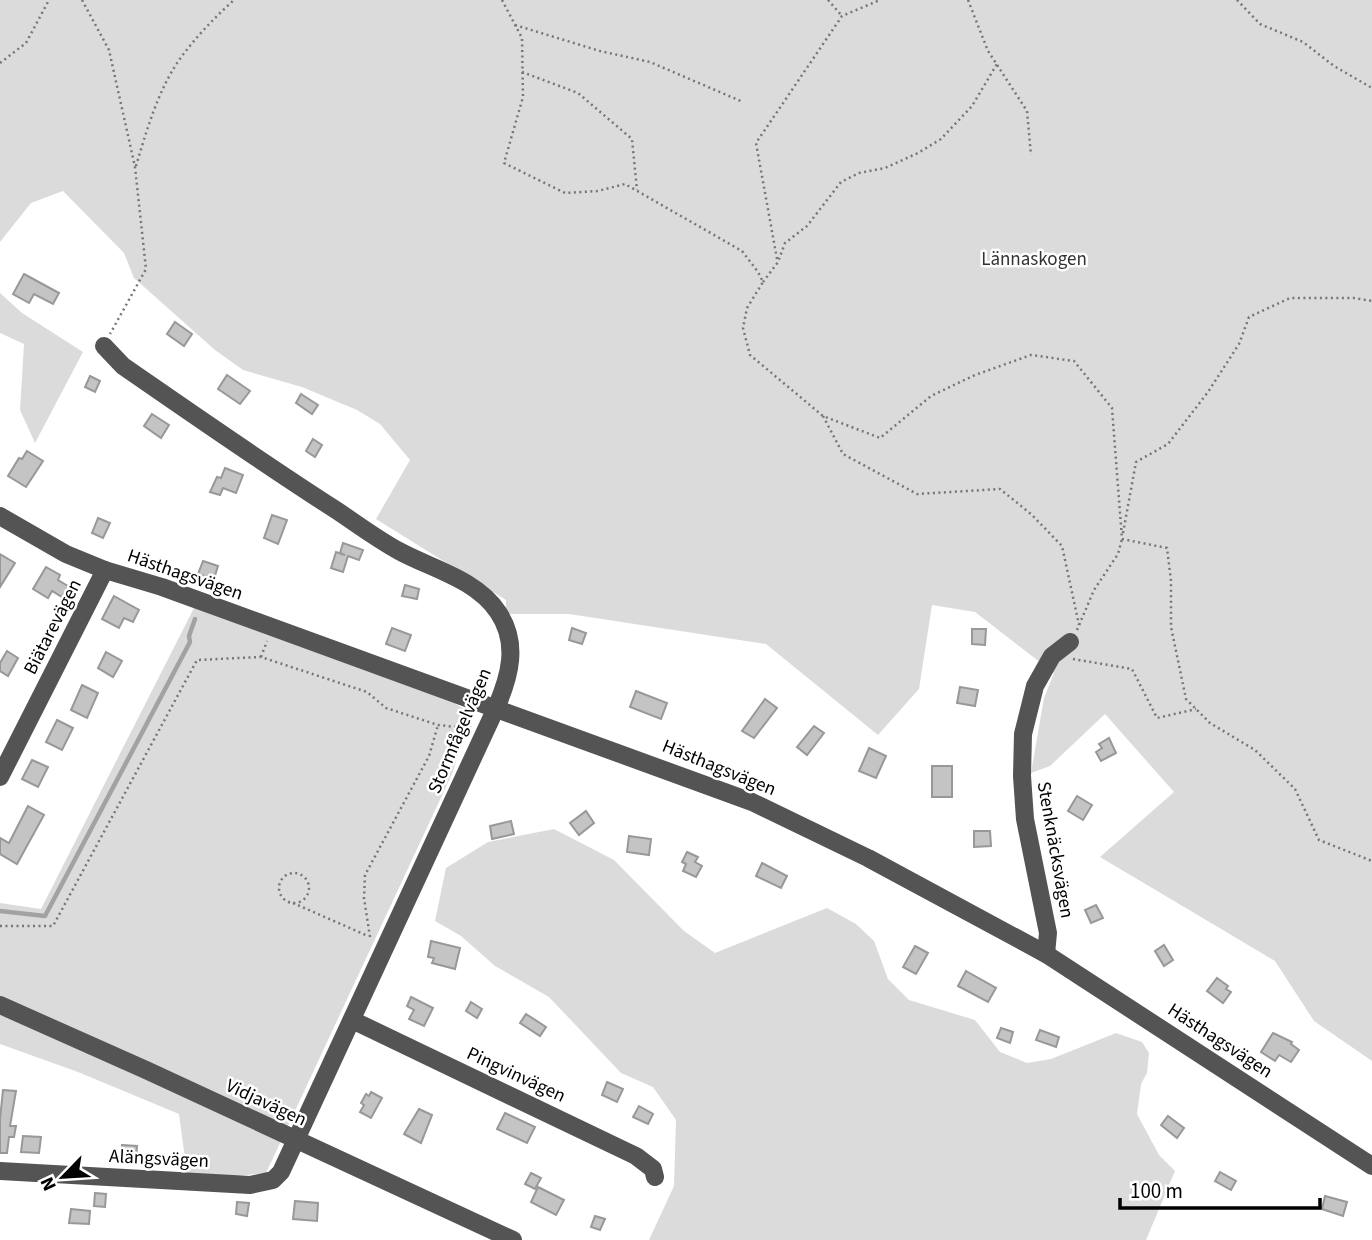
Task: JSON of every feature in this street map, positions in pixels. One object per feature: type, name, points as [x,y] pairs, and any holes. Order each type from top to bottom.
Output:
[{"type":"street","name":"Stormfågelvägen","points":[[104,346],[123,366],[307,492],[399,551],[475,588],[487,598],[502,619],[510,643],[509,673],[496,708],[287,1161],[273,1180]]},
{"type":"street","name":"Hästhagsvägen","points":[[0,516],[66,554],[105,570],[162,587],[752,802],[868,858],[1046,954],[1372,1166]]},
{"type":"street","name":"Biätarevägen","points":[[0,777],[105,570]]},
{"type":"street","name":"Stenknäcksvägen","points":[[1046,954],[1048,933],[1025,819],[1021,760],[1023,734],[1035,687],[1052,656],[1074,634]]},
{"type":"street","name":"Vidjavägen","points":[[0,1005],[513,1240]]},
{"type":"street","name":"Pingvinvägen","points":[[352,1020],[636,1156],[653,1169],[654,1177]]},
{"type":"street","name":"Alängsvägen","points":[[0,1171],[250,1185],[273,1180]]},
{"type":"path","points":[[0,63],[26,43],[49,0]]},
{"type":"path","points":[[82,0],[108,50],[135,167],[146,269],[104,346]]},
{"type":"path","points":[[135,167],[146,131],[181,58],[215,17],[234,0]]},
{"type":"path","points":[[502,0],[522,38],[523,97],[504,163],[565,193],[598,191],[625,184],[742,251],[763,282]]},
{"type":"path","points":[[828,0],[842,16]]},
{"type":"path","points":[[778,262],[756,142],[842,16],[880,0]]},
{"type":"path","points":[[968,0],[988,51],[1027,111],[1031,155]]},
{"type":"path","points":[[1237,0],[1260,24],[1303,41],[1334,66],[1372,89]]},
{"type":"path","points":[[515,25],[600,51],[650,62],[743,102]]},
{"type":"path","points":[[997,64],[972,106],[941,139],[885,168],[859,173],[842,182],[807,226],[785,243],[778,262],[747,308],[743,328],[750,355],[823,416],[880,438],[931,396],[975,375],[1031,355],[1074,361],[1112,408],[1122,539]]},
{"type":"path","points":[[522,72],[578,93],[632,139],[637,191]]},
{"type":"path","points":[[1074,634],[1094,590],[1118,554],[1136,462],[1168,444],[1208,392],[1239,344],[1250,317],[1290,298],[1372,301]]},
{"type":"path","points":[[823,416],[843,454],[917,494],[1000,489],[1020,506],[1062,546],[1074,634]]},
{"type":"path","points":[[1122,539],[1167,548],[1171,581],[1171,627],[1186,699],[1210,723],[1255,750],[1295,789],[1319,840],[1372,861]]},
{"type":"path","points":[[1052,656],[1132,669],[1157,718],[1196,709]]},
{"type":"path","points":[[0,926],[52,926],[197,660],[261,657],[367,692],[386,708],[438,725],[464,729],[472,725]]},
{"type":"path","points":[[293,902],[302,900],[309,887],[305,878],[296,873],[283,877],[279,886],[281,895],[293,902],[370,937],[363,898],[365,875],[429,756],[438,725]]},
{"type":"green space","name":"Lännaskogen","points":[[0,0],[1372,0],[1372,1061],[1314,1021],[1275,961],[1100,857],[1174,792],[1105,714],[1050,766],[1031,773],[1044,698],[1054,673],[975,612],[932,605],[919,689],[878,735],[766,644],[569,614],[506,614],[506,600],[376,519],[410,460],[380,424],[357,410],[302,387],[243,370],[215,350],[134,278],[124,253],[63,191],[31,203],[0,242]]},
{"type":"green space","points":[[0,293],[22,313],[83,352],[35,443],[20,410],[24,344],[0,333]]},
{"type":"green space","points":[[194,608],[454,703],[472,714],[452,774],[266,1173],[188,1181],[179,1114],[78,1072],[0,1044],[0,903],[41,909]]},
{"type":"green space","points":[[554,829],[614,860],[684,931],[715,953],[827,908],[856,924],[874,941],[888,979],[909,1000],[975,1020],[1000,1052],[1027,1063],[1051,1059],[1116,1033],[1142,1042],[1149,1053],[1137,1114],[1159,1155],[1175,1171],[1146,1240],[649,1240],[674,1186],[676,1120],[653,1087],[621,1073],[549,997],[495,966],[461,936],[435,921],[446,868],[488,842]]},
{"type":"building","points":[[24,274],[59,293],[53,304],[34,294],[29,303],[13,294]]},
{"type":"building","points":[[175,322],[192,334],[184,346],[167,334]]},
{"type":"building","points":[[227,375],[250,391],[240,404],[218,389]]},
{"type":"building","points":[[90,376],[100,381],[95,392],[85,387]]},
{"type":"building","points":[[301,394],[318,405],[312,414],[296,403]]},
{"type":"building","points":[[152,414],[169,425],[161,438],[144,426]]},
{"type":"building","points":[[313,439],[322,445],[315,457],[306,451]]},
{"type":"building","points":[[27,451],[43,461],[26,487],[8,476],[19,458],[22,459]]},
{"type":"building","points":[[225,468],[243,475],[236,493],[223,488],[220,495],[210,492],[217,477],[221,478]]},
{"type":"building","points":[[272,515],[287,520],[278,544],[264,538]]},
{"type":"building","points":[[98,518],[110,523],[103,538],[92,533]]},
{"type":"building","points":[[343,543],[363,550],[359,560],[348,556],[343,572],[331,568],[336,552],[345,555],[340,553]]},
{"type":"building","points":[[0,554],[15,563],[0,587]]},
{"type":"building","points":[[203,561],[218,566],[214,579],[198,574]]},
{"type":"building","points":[[46,567],[60,575],[58,580],[68,586],[62,597],[52,591],[48,598],[33,589]]},
{"type":"building","points":[[405,585],[419,589],[417,599],[402,596]]},
{"type":"building","points":[[114,596],[139,610],[133,622],[124,618],[119,628],[102,619]]},
{"type":"building","points":[[392,628],[411,635],[405,651],[386,644]]},
{"type":"building","points":[[572,628],[586,633],[582,644],[569,640]]},
{"type":"building","points":[[972,629],[986,629],[985,645],[972,644]]},
{"type":"building","points":[[7,651],[18,658],[8,676],[0,671],[0,663]]},
{"type":"building","points":[[106,652],[122,661],[113,677],[98,668]]},
{"type":"building","points":[[82,685],[98,693],[87,718],[71,710]]},
{"type":"building","points":[[960,687],[978,690],[975,706],[957,703]]},
{"type":"building","points":[[636,691],[667,703],[661,719],[630,707]]},
{"type":"building","points":[[765,699],[777,708],[754,738],[742,731]]},
{"type":"building","points":[[57,720],[73,728],[62,750],[46,742]]},
{"type":"building","points":[[814,726],[824,733],[807,755],[797,747]]},
{"type":"building","points":[[1109,738],[1116,753],[1101,761],[1096,752],[1102,748],[1099,744]]},
{"type":"building","points":[[869,748],[886,756],[876,778],[859,771]]},
{"type":"building","points":[[32,760],[48,767],[38,787],[22,779]]},
{"type":"building","points":[[932,766],[952,766],[952,797],[932,797]]},
{"type":"building","points":[[1077,796],[1092,805],[1083,820],[1068,811]]},
{"type":"building","points":[[28,806],[44,815],[17,864],[0,854],[0,838],[9,843]]},
{"type":"building","points":[[586,811],[594,823],[579,835],[570,823]]},
{"type":"building","points":[[511,821],[514,834],[492,839],[490,826]]},
{"type":"building","points":[[974,831],[990,831],[991,846],[974,847]]},
{"type":"building","points":[[629,836],[651,839],[649,855],[627,852]]},
{"type":"building","points":[[687,852],[698,857],[695,862],[702,866],[696,877],[683,871],[686,864],[682,862]]},
{"type":"building","points":[[762,863],[787,876],[781,888],[756,876]]},
{"type":"building","points":[[1096,905],[1103,918],[1091,923],[1085,910]]},
{"type":"building","points":[[431,941],[460,948],[455,969],[432,963],[434,958],[428,957]]},
{"type":"building","points":[[1164,945],[1173,960],[1164,966],[1155,951]]},
{"type":"building","points":[[915,946],[928,953],[916,974],[903,967]]},
{"type":"building","points":[[966,971],[996,988],[988,1002],[958,986]]},
{"type":"building","points":[[1217,978],[1228,986],[1226,989],[1231,992],[1223,1003],[1207,991]]},
{"type":"building","points":[[411,997],[433,1008],[424,1026],[409,1019],[414,1010],[407,1006]]},
{"type":"building","points":[[471,1002],[482,1009],[477,1018],[466,1011]]},
{"type":"building","points":[[526,1014],[546,1027],[540,1036],[520,1023]]},
{"type":"building","points":[[1001,1028],[1013,1032],[1010,1043],[997,1038]]},
{"type":"building","points":[[1040,1030],[1059,1037],[1056,1047],[1036,1040]]},
{"type":"building","points":[[1273,1033],[1292,1042],[1299,1050],[1291,1062],[1279,1055],[1275,1061],[1261,1052]]},
{"type":"building","points":[[607,1082],[623,1089],[617,1102],[602,1095]]},
{"type":"building","points":[[3,1090],[16,1091],[10,1126],[16,1126],[14,1137],[9,1137],[7,1153],[0,1153]]},
{"type":"building","points":[[371,1092],[382,1098],[371,1118],[360,1112],[364,1105],[361,1103],[366,1094],[369,1096]]},
{"type":"building","points":[[639,1106],[653,1114],[648,1124],[633,1117]]},
{"type":"building","points":[[419,1109],[432,1115],[421,1143],[404,1134]]},
{"type":"building","points":[[505,1113],[535,1127],[527,1143],[497,1129]]},
{"type":"building","points":[[1168,1116],[1184,1128],[1177,1138],[1161,1125]]},
{"type":"building","points":[[23,1136],[41,1137],[39,1153],[21,1152]]},
{"type":"building","points":[[122,1145],[137,1146],[136,1160],[121,1158]]},
{"type":"building","points":[[1220,1172],[1236,1181],[1231,1190],[1215,1181]]},
{"type":"building","points":[[531,1173],[541,1178],[535,1189],[525,1184]]},
{"type":"building","points":[[538,1187],[564,1200],[556,1215],[531,1202]]},
{"type":"building","points":[[95,1193],[106,1194],[105,1207],[94,1206]]},
{"type":"building","points":[[1325,1196],[1347,1202],[1343,1216],[1322,1209]]},
{"type":"building","points":[[295,1201],[318,1203],[317,1221],[293,1219]]},
{"type":"building","points":[[237,1202],[249,1203],[247,1216],[236,1214]]},
{"type":"building","points":[[71,1209],[90,1211],[89,1224],[69,1223]]},
{"type":"building","points":[[595,1216],[605,1219],[600,1230],[591,1227]]},
{"type":"waterway","points":[[0,911],[45,916],[190,642],[189,636],[195,619]]}]
